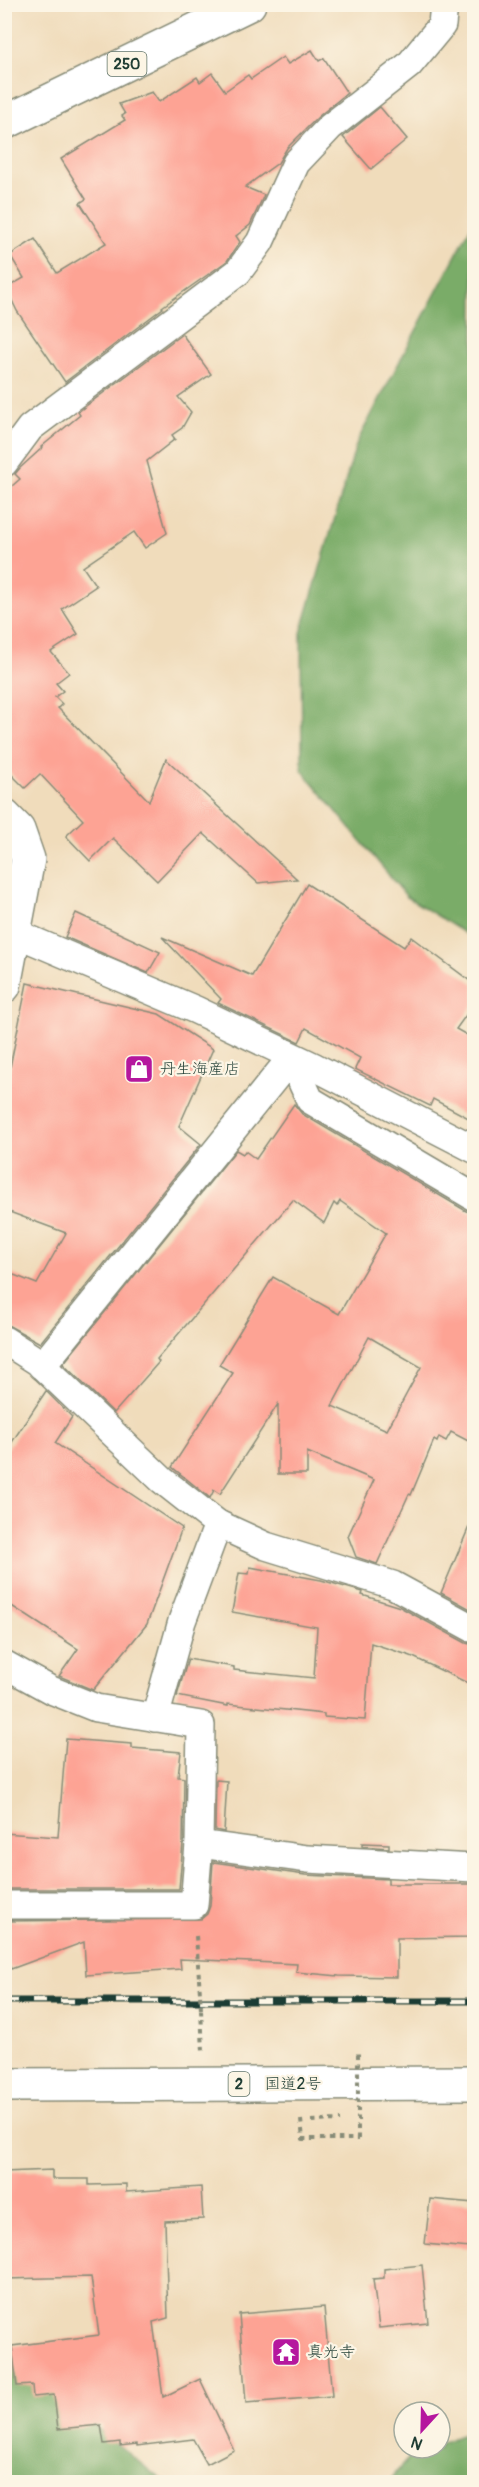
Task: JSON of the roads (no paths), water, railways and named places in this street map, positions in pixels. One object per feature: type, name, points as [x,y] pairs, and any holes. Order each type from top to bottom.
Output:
[{"type":"main road","name":"250","points":[[4,123],[249,4]]},
{"type":"main road","points":[[4,816],[18,830],[28,859],[4,986]]},
{"type":"main road","name":"国道2号","points":[[4,2085],[474,2083]]},
{"type":"street","points":[[4,463],[30,428],[238,272],[260,242],[296,163],[330,127],[409,65],[442,25],[444,4]]},
{"type":"street","points":[[15,933],[196,1010],[291,1058],[315,1067],[474,1149]]},
{"type":"street","points":[[291,1058],[310,1100],[474,1197]]},
{"type":"street","points":[[42,1366],[291,1058]]},
{"type":"street","points":[[4,1340],[42,1366],[162,1480],[218,1524],[266,1546],[393,1585],[474,1629]]},
{"type":"street","points":[[155,1718],[182,1621],[218,1524]]},
{"type":"street","points":[[4,1664],[51,1690],[96,1708],[201,1725],[199,1844],[194,1905],[4,1905]]},
{"type":"street","points":[[199,1844],[307,1859],[474,1868]]},
{"type":"railway","points":[[4,2001],[474,2001]]},
{"type":"place","name":"丹生海産店","points":[[139,1069]]},
{"type":"place","name":"真光寺","points":[[286,2352]]}]
